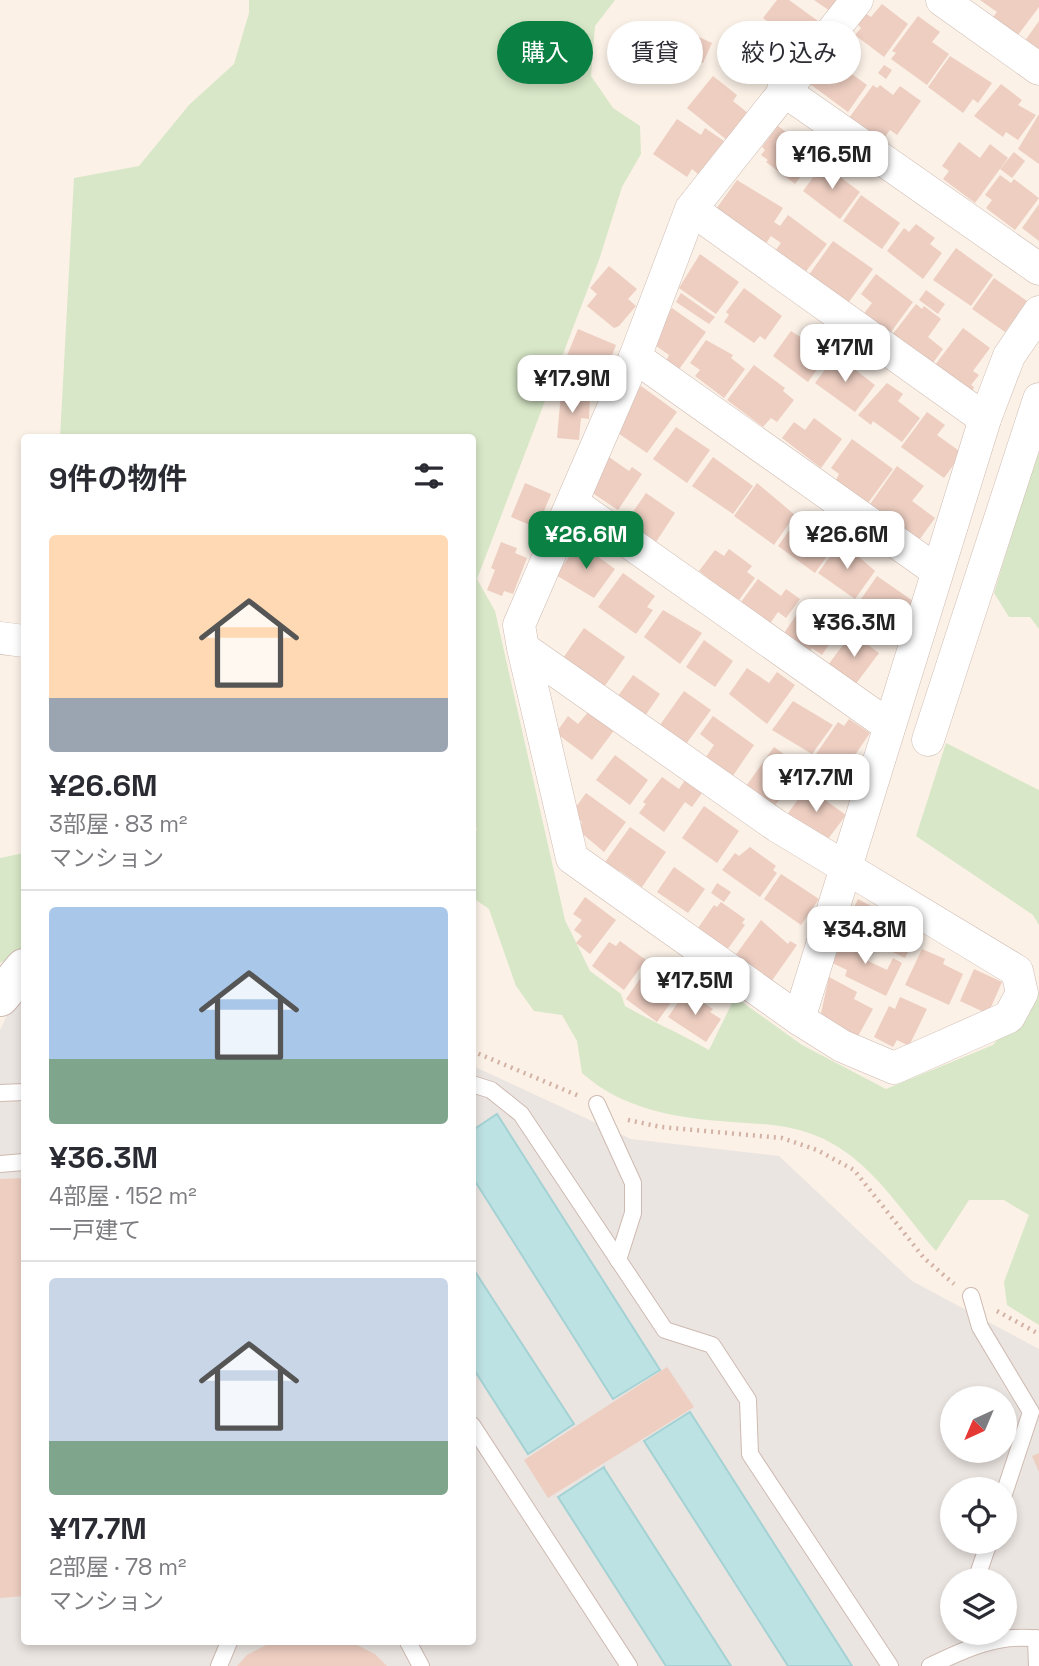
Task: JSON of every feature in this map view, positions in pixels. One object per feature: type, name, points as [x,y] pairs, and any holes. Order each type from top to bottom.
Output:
[{"type":"street","points":[[523,648],[777,826],[1017,971],[1022,993],[1009,1017],[894,1068],[842,1046],[799,1019],[572,859],[523,648],[519,625],[635,357],[691,209],[857,0]]},
{"type":"street","points":[[942,0],[1039,69]]},
{"type":"street","points":[[783,90],[1039,269]]},
{"type":"street","points":[[691,209],[985,419]]},
{"type":"street","points":[[799,1019],[844,866],[985,419],[1009,356],[1039,312]]},
{"type":"street","points":[[635,357],[937,571]]},
{"type":"street","points":[[928,740],[1039,399]]},
{"type":"street","points":[[573,503],[888,725]]},
{"type":"street","points":[[0,638],[21,641]]},
{"type":"street","points":[[0,997],[21,972]]},
{"type":"lane","points":[[476,1085],[491,1090],[521,1114],[666,1330],[712,1345],[748,1400],[750,1454],[890,1666]]},
{"type":"lane","points":[[0,1093],[21,1092]]},
{"type":"lane","points":[[597,1104],[633,1183],[634,1213],[618,1260]]},
{"type":"lane","points":[[0,1164],[21,1162]]},
{"type":"lane","points":[[971,1296],[980,1327],[1031,1412],[1010,1477]]},
{"type":"lane","points":[[476,1431],[629,1666]]},
{"type":"lane","points":[[1017,1638],[1037,1639],[1037,1666]]},
{"type":"lane","points":[[219,1666],[228,1645]]},
{"type":"lane","points":[[410,1645],[421,1666]]},
{"type":"lane","points":[[930,1666],[962,1645]]},
{"type":"path","points":[[476,1053],[597,1104],[630,1121],[661,1128],[782,1138],[817,1150],[854,1170],[924,1258],[945,1279],[1039,1334]]},
{"type":"shaded area","points":[[21,993],[21,1645],[476,1645],[476,1067],[631,1139],[779,1156],[912,1281],[1039,1349],[1039,1666],[0,1666],[0,1030]]},
{"type":"green space","points":[[249,0],[615,0],[595,26],[593,51],[593,21],[497,21],[497,84],[593,84],[593,79],[613,108],[640,126],[641,154],[622,187],[600,257],[477,579],[495,611],[565,920],[590,971],[621,994],[625,1006],[709,1050],[735,997],[802,1045],[886,1089],[993,1045],[1039,992],[1039,1325],[1007,1305],[1004,1282],[1029,1215],[1004,1200],[969,1200],[936,1251],[889,1193],[863,1166],[819,1137],[791,1128],[664,1113],[629,1102],[597,1085],[582,1073],[577,1041],[562,1015],[534,1011],[516,986],[489,909],[476,900],[476,434],[60,434],[74,178],[139,166],[189,105],[234,64],[249,13]]},
{"type":"green space","points":[[1039,453],[1039,629],[1030,617],[1009,617],[994,593],[1034,461]]},
{"type":"green space","points":[[946,743],[1039,790],[1039,925],[1033,915],[916,836]]},
{"type":"green space","points":[[21,854],[21,952],[0,963],[0,858]]},
{"type":"water","points":[[497,1114],[660,1370],[613,1399],[476,1183],[476,1128]]},
{"type":"water","points":[[476,1273],[574,1424],[528,1454],[476,1373]]},
{"type":"water","points":[[690,1412],[852,1666],[788,1666],[644,1441]]},
{"type":"water","points":[[604,1467],[731,1666],[666,1666],[558,1497]]},
{"type":"building","points":[[777,0],[789,0],[818,21],[767,21],[763,18]]},
{"type":"building","points":[[814,0],[838,0],[830,11]]},
{"type":"building","points":[[980,0],[1039,0],[1039,7],[1018,35],[993,17],[997,12]]},
{"type":"building","points":[[882,4],[908,24],[884,57],[861,40],[859,21],[865,13],[871,17]]},
{"type":"building","points":[[918,16],[940,32],[932,42],[949,54],[927,85],[891,59],[896,53],[892,51]]},
{"type":"building","points":[[1039,21],[1039,53],[1024,42]]},
{"type":"building","points":[[703,39],[712,43],[703,63]]},
{"type":"building","points":[[950,56],[992,83],[978,103],[973,99],[963,113],[928,87]]},
{"type":"building","points":[[884,65],[892,70],[886,79],[878,73]]},
{"type":"building","points":[[713,76],[717,79],[717,84],[723,84],[737,95],[733,101],[749,114],[728,141],[687,108]]},
{"type":"building","points":[[861,81],[867,85],[848,112],[810,84],[861,84]]},
{"type":"building","points":[[1001,84],[1022,100],[1018,105],[1036,115],[1018,140],[1006,132],[1003,137],[974,116]]},
{"type":"building","points":[[873,85],[877,88],[880,85],[893,95],[900,86],[921,101],[897,135],[890,130],[881,142],[849,118]]},
{"type":"building","points":[[1039,114],[1039,164],[1018,149]]},
{"type":"building","points":[[677,119],[701,135],[705,128],[724,141],[698,174],[692,169],[687,177],[653,154]]},
{"type":"building","points":[[778,126],[817,155],[795,184],[761,155],[765,150],[762,147]]},
{"type":"building","points":[[959,142],[980,158],[990,144],[1008,158],[975,203],[943,179],[949,171],[942,166]]},
{"type":"building","points":[[1014,152],[1025,161],[1012,178],[1000,169]]},
{"type":"building","points":[[823,164],[860,192],[840,219],[803,191]]},
{"type":"building","points":[[1000,175],[1011,183],[1014,179],[1039,198],[1015,230],[986,208],[992,200],[985,195]]},
{"type":"building","points":[[737,180],[783,208],[774,222],[780,226],[788,215],[827,244],[804,274],[775,251],[781,243],[771,236],[765,245],[716,209]]},
{"type":"building","points":[[861,195],[900,223],[882,249],[843,221]]},
{"type":"building","points":[[1039,204],[1039,241],[1022,228]]},
{"type":"building","points":[[916,224],[935,238],[930,244],[942,253],[923,279],[887,251],[904,228],[909,232]]},
{"type":"building","points":[[833,241],[873,269],[846,306],[806,279]]},
{"type":"building","points":[[956,248],[993,275],[971,306],[933,280]]},
{"type":"building","points":[[700,254],[739,282],[716,314],[679,288]]},
{"type":"building","points":[[609,266],[637,289],[628,299],[636,306],[619,326],[614,328],[587,306],[597,294],[590,288]]},
{"type":"building","points":[[876,274],[913,302],[888,336],[862,316],[872,303],[861,294]]},
{"type":"building","points":[[994,278],[1027,301],[1005,332],[972,309]]},
{"type":"building","points":[[744,288],[782,316],[765,340],[760,336],[754,343],[724,322],[729,315],[726,312]]},
{"type":"building","points":[[926,290],[945,304],[938,314],[919,300]]},
{"type":"building","points":[[681,293],[715,317],[709,324],[676,302]]},
{"type":"building","points":[[916,304],[922,309],[924,306],[941,319],[928,337],[943,349],[930,367],[889,339]]},
{"type":"building","points":[[672,308],[706,332],[677,372],[665,363],[669,355],[652,343],[655,331]]},
{"type":"building","points":[[963,328],[990,348],[973,371],[979,375],[971,385],[974,387],[970,397],[932,369]]},
{"type":"building","points":[[578,329],[616,345],[603,379],[564,363]]},
{"type":"building","points":[[791,331],[828,354],[808,382],[773,356]]},
{"type":"building","points":[[706,340],[733,355],[731,358],[745,369],[724,398],[695,376],[700,370],[690,363]]},
{"type":"building","points":[[836,355],[875,385],[855,412],[815,383]]},
{"type":"building","points":[[754,365],[785,388],[783,391],[794,400],[777,422],[771,418],[763,427],[727,400]]},
{"type":"building","points":[[887,383],[903,394],[898,401],[920,418],[902,442],[873,421],[871,425],[858,415]]},
{"type":"building","points":[[641,386],[677,412],[647,453],[615,431],[623,410]]},
{"type":"building","points":[[561,393],[590,395],[589,419],[581,418],[579,440],[557,438]]},
{"type":"building","points":[[927,412],[945,425],[937,435],[962,453],[944,478],[901,447]]},
{"type":"building","points":[[814,418],[842,439],[821,468],[782,438],[794,422],[805,430]]},
{"type":"building","points":[[676,427],[710,450],[687,483],[653,459]]},
{"type":"building","points":[[852,439],[893,469],[868,503],[836,480],[839,474],[831,468]]},
{"type":"building","points":[[609,457],[629,471],[632,467],[642,474],[618,510],[591,492]]},
{"type":"building","points":[[713,457],[753,486],[733,514],[692,486]]},
{"type":"building","points":[[897,466],[924,486],[912,501],[935,518],[917,543],[868,507]]},
{"type":"building","points":[[525,483],[551,494],[537,528],[511,517]]},
{"type":"building","points":[[757,483],[795,515],[774,545],[734,516]]},
{"type":"building","points":[[646,493],[675,513],[656,542],[626,522]]},
{"type":"building","points":[[796,521],[833,548],[815,573],[778,546]]},
{"type":"building","points":[[841,541],[875,571],[855,599],[818,573]]},
{"type":"building","points":[[501,542],[517,548],[515,553],[527,558],[513,594],[504,591],[502,596],[487,590],[495,570],[491,568]]},
{"type":"building","points":[[579,543],[615,569],[594,598],[556,575]]},
{"type":"building","points":[[729,549],[752,566],[747,572],[755,578],[739,600],[735,597],[731,602],[705,582],[708,578],[699,571],[715,550],[724,556]]},
{"type":"building","points":[[623,573],[655,596],[647,607],[653,610],[636,634],[598,607]]},
{"type":"building","points":[[877,576],[913,601],[896,624],[904,630],[899,638],[871,618],[874,613],[859,602]]},
{"type":"building","points":[[758,579],[781,596],[786,589],[800,599],[786,618],[778,612],[769,625],[738,606]]},
{"type":"building","points":[[804,604],[839,629],[822,655],[812,648],[808,654],[782,636]]},
{"type":"building","points":[[663,610],[702,633],[680,664],[644,637]]},
{"type":"building","points":[[584,628],[625,657],[602,690],[561,661]]},
{"type":"building","points":[[852,633],[879,653],[855,685],[828,665]]},
{"type":"building","points":[[704,640],[733,661],[715,687],[686,667]]},
{"type":"building","points":[[747,668],[769,683],[777,672],[795,685],[767,724],[729,694]]},
{"type":"building","points":[[633,675],[660,694],[645,716],[618,696]]},
{"type":"building","points":[[684,691],[711,710],[686,744],[660,725]]},
{"type":"building","points":[[793,701],[833,725],[812,754],[772,730]]},
{"type":"building","points":[[590,710],[615,729],[592,760],[556,733],[568,716],[578,724]]},
{"type":"building","points":[[713,716],[754,745],[732,777],[706,757],[714,745],[700,734]]},
{"type":"building","points":[[849,719],[870,733],[855,755],[861,759],[850,775],[844,771],[839,778],[812,760],[838,722],[844,726]]},
{"type":"building","points":[[774,747],[806,770],[800,779],[796,776],[793,780],[797,784],[788,796],[784,793],[772,810],[744,789]]},
{"type":"building","points":[[615,755],[648,780],[630,805],[596,780]]},
{"type":"building","points":[[662,777],[679,789],[685,780],[702,793],[692,807],[685,802],[664,832],[639,813],[646,804],[643,802]]},
{"type":"building","points":[[810,783],[825,794],[822,798],[846,815],[825,843],[786,816]]},
{"type":"building","points":[[586,793],[626,822],[604,852],[578,830],[582,822],[571,814]]},
{"type":"building","points":[[704,806],[739,831],[717,863],[682,838]]},
{"type":"building","points":[[630,827],[666,852],[642,887],[620,871],[617,875],[603,865]]},
{"type":"building","points":[[750,847],[776,866],[773,870],[777,873],[760,897],[722,870],[735,853],[739,856]]},
{"type":"building","points":[[674,867],[705,889],[688,913],[657,892]]},
{"type":"building","points":[[781,874],[819,899],[801,925],[764,899]]},
{"type":"building","points":[[717,883],[731,892],[724,902],[711,893]]},
{"type":"building","points":[[585,897],[616,920],[590,954],[576,943],[582,936],[574,930],[582,920],[573,914]]},
{"type":"building","points":[[858,899],[918,932],[905,958],[844,929]]},
{"type":"building","points":[[721,902],[745,919],[742,923],[745,925],[727,950],[698,928],[714,905],[717,907]]},
{"type":"building","points":[[761,920],[788,944],[790,941],[797,945],[771,982],[735,956]]},
{"type":"building","points":[[847,933],[867,943],[860,957],[887,970],[893,958],[902,963],[886,996],[845,976],[847,970],[832,963]]},
{"type":"building","points":[[620,941],[646,960],[624,990],[592,966],[609,942],[616,946]]},
{"type":"building","points":[[922,949],[945,959],[943,964],[963,974],[949,1005],[905,985]]},
{"type":"building","points":[[657,969],[682,987],[657,1022],[626,999],[642,976],[649,980]]},
{"type":"building","points":[[974,969],[1002,982],[988,1014],[960,1001]]},
{"type":"building","points":[[829,977],[857,992],[854,999],[873,1009],[857,1038],[820,1018]]},
{"type":"building","points":[[686,991],[713,1009],[710,1012],[721,1019],[706,1042],[668,1017]]},
{"type":"building","points":[[900,997],[927,1009],[909,1046],[897,1040],[893,1047],[874,1037],[889,1006],[895,1009]]},
{"type":"building","points":[[21,1178],[21,1596],[0,1598],[0,1179]]},
{"type":"building","points":[[667,1367],[694,1407],[548,1498],[524,1460]]},
{"type":"building","points":[[1039,1453],[1039,1472],[1032,1456]]},
{"type":"building","points":[[266,1645],[357,1645],[375,1654],[387,1666],[237,1666],[247,1655]]}]
